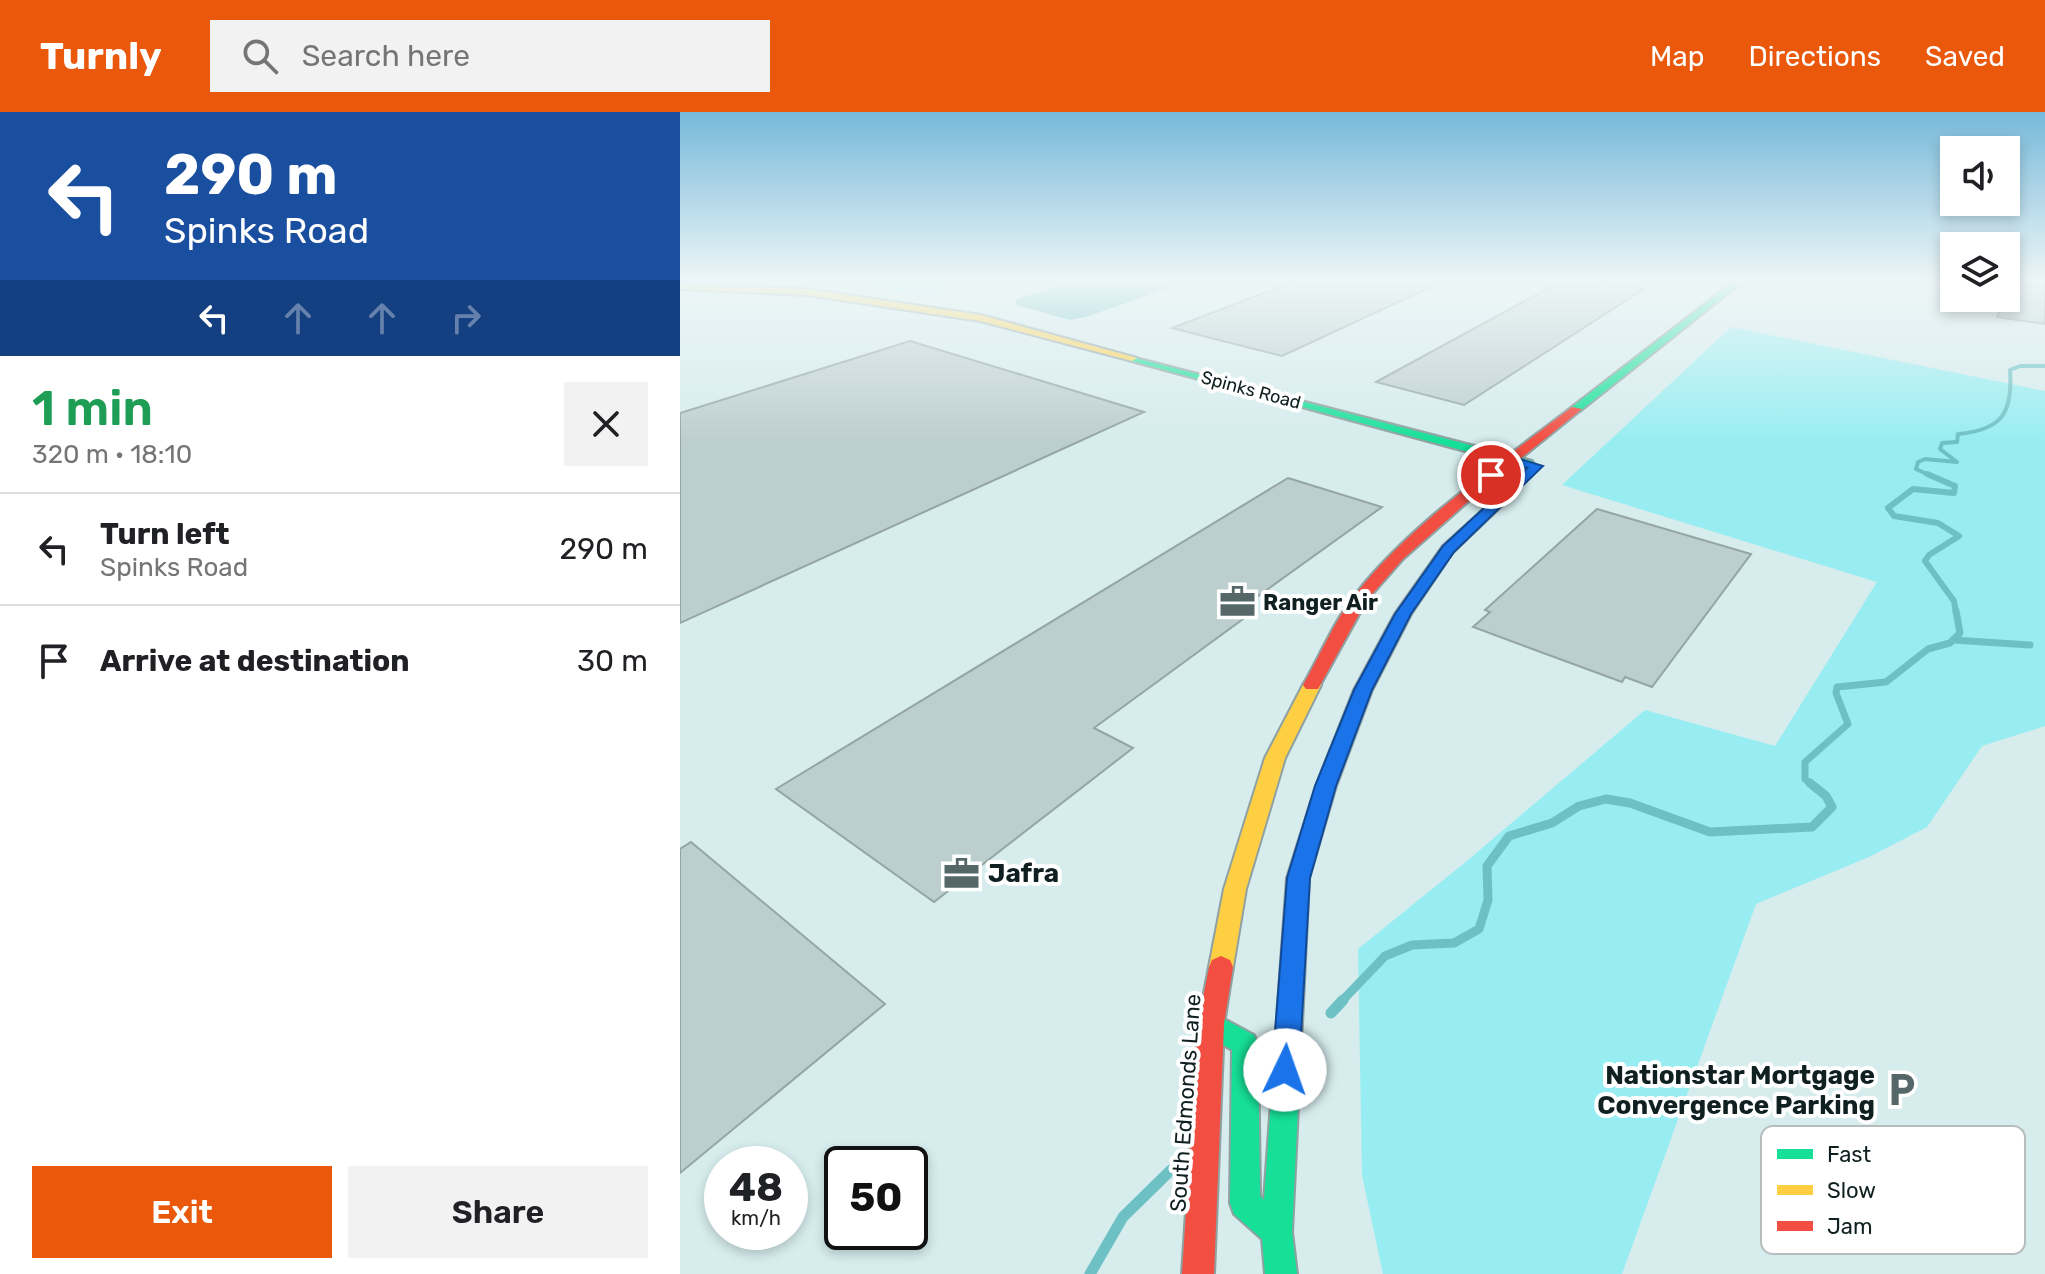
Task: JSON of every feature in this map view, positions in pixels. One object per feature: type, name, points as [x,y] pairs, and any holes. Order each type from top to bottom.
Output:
[{"type":"main road","name":"Spinks Road","points":[[985,333],[1377,443]]},
{"type":"main road","name":"Spinks Road","points":[[1038,333],[1510,460],[1542,462],[1516,484]]},
{"type":"main road","name":"South Edmonds Lane","points":[[1198,1274],[1211,1024],[1235,889],[1275,758],[1326,680],[1331,646],[1373,580],[1491,475],[1674,333]]},
{"type":"main road","points":[[1281,1274],[1277,1232],[1298,878],[1326,786],[1363,690],[1403,614],[1448,549],[1516,484],[1462,467]]},
{"type":"main road","points":[[1311,774],[1326,786]]},
{"type":"main road","points":[[1211,1024],[1245,1044],[1245,1203],[1277,1232]]},
{"type":"shaded area","points":[[1724,333],[1762,333],[2045,391],[2045,726],[1982,746],[1927,827],[1869,857],[1756,904],[1622,1274],[1383,1274],[1362,1175],[1358,949],[1645,710],[1775,746],[1877,582],[1562,485]]},
{"type":"building","points":[[1193,333],[1331,333],[1282,356]]},
{"type":"building","points":[[1465,333],[1575,333],[1464,405],[1376,382]]},
{"type":"building","points":[[910,341],[1144,412],[680,623],[680,413]]},
{"type":"building","points":[[1288,478],[1382,507],[1243,607],[1254,611],[1094,728],[1133,748],[934,902],[776,789]]},
{"type":"building","points":[[1597,509],[1751,554],[1652,687],[1625,677],[1622,682],[1473,627],[1490,612],[1485,610]]},
{"type":"building","points":[[691,842],[885,1004],[713,1146],[704,1146],[704,1153],[680,1173],[680,849]]},
{"type":"waterway","points":[[1931,476],[1916,469],[1918,462],[1925,459],[1957,462],[1940,449],[1942,443],[1957,442],[1958,434],[1985,428],[2002,417],[2009,398],[2010,370],[2020,366],[2045,366]]},
{"type":"waterway","points":[[1927,474],[1955,486],[1954,493],[1913,489],[1888,508],[1894,516],[1938,523],[1959,536],[1929,555],[1925,561],[1954,601],[1956,613]]},
{"type":"waterway","points":[[1953,640],[1960,633],[1956,611]]},
{"type":"waterway","points":[[1812,785],[1805,779],[1805,762],[1848,724],[1836,693],[1837,687],[1886,682],[1928,649],[1953,640]]},
{"type":"waterway","points":[[1953,640],[2030,645]]},
{"type":"waterway","points":[[1341,1002],[1385,956],[1412,945],[1454,943],[1479,929],[1488,900],[1487,866],[1509,836],[1552,823],[1579,806],[1606,799],[1630,803],[1710,832],[1812,827],[1832,807],[1826,796],[1810,783]]},
{"type":"waterway","points":[[1331,1013],[1343,1000]]},
{"type":"waterway","points":[[1090,1274],[1123,1217],[1171,1170]]},
{"type":"traffic: fast","points":[[1576,409],[1673,333]]},
{"type":"traffic: fast","points":[[1132,358],[1528,464]]},
{"type":"traffic: fast","points":[[1281,1274],[1277,1232],[1298,878],[1326,786],[1363,690],[1403,614],[1448,549],[1514,486]]},
{"type":"traffic: fast","points":[[1211,1024],[1245,1044],[1245,1203],[1277,1232]]},
{"type":"traffic: slow","points":[[1038,333],[1132,358]]},
{"type":"traffic: slow","points":[[1221,967],[1235,889],[1275,758],[1312,685]]},
{"type":"traffic: jam","points":[[1312,685],[1360,598],[1398,556],[1475,488],[1576,409]]},
{"type":"traffic: jam","points":[[1198,1274],[1211,1024],[1221,967]]},
{"type":"place","name":"Ranger Air","points":[[1237,602]]},
{"type":"place","name":"Jafra","points":[[962,873]]},
{"type":"place","name":"Nationstar Mortgage Convergence Parking","points":[[1901,1090]]},
{"type":"route","points":[[1285,1070],[1298,878],[1326,786],[1363,690],[1403,614],[1431,571],[1448,549],[1536,466],[1510,460],[1491,475]]}]
